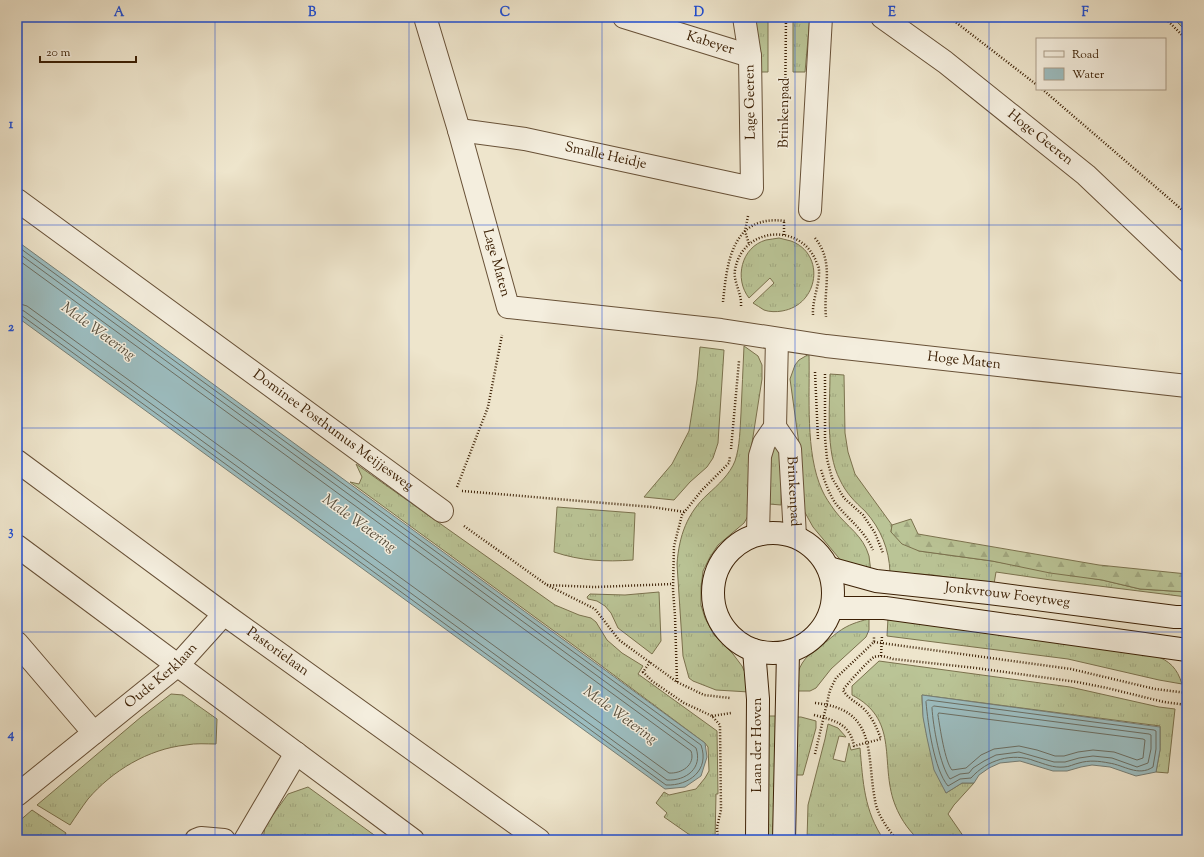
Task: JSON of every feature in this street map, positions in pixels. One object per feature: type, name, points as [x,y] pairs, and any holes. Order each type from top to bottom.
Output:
[{"type":"street","name":"Lage Maten","points":[[425,17],[459,130],[508,307],[731,332]]},
{"type":"street","name":"Kabeyer","points":[[624,17],[750,56]]},
{"type":"street","name":"Lage Geeren","points":[[744,17],[750,56],[752,188]]},
{"type":"street","points":[[810,210],[822,17]]},
{"type":"street","name":"Hoge Geeren","points":[[882,17],[945,62],[1086,175],[1187,271]]},
{"type":"street","name":"Smalle Heidje","points":[[459,130],[525,139],[752,188]]},
{"type":"street","name":"Dominee Posthumus Meijjesweg","points":[[17,200],[442,511]]},
{"type":"street","name":"Hoge Maten","points":[[731,332],[820,345],[1187,386]]},
{"type":"street","points":[[758,534],[760,456],[764,443],[775,427],[776,339]]},
{"type":"street","name":"Brinkenpad","points":[[775,427],[790,449],[795,536]]},
{"type":"street","name":"Pastorielaan","points":[[17,462],[224,614],[539,840]]},
{"type":"street","points":[[758,534],[795,536],[809,544],[821,554],[829,568],[834,588],[832,608],[823,628],[808,643],[788,652],[771,653],[754,650],[734,639],[720,622],[713,601],[714,579],[722,559],[738,542],[758,534]]},
{"type":"street","points":[[17,546],[413,840]]},
{"type":"street","name":"Jonkvrouw Foeytweg","points":[[829,568],[876,581],[989,593],[1175,618],[1187,617]]},
{"type":"street","name":"Jonkvrouw Foeytweg","points":[[832,608],[885,608],[1187,650]]},
{"type":"street","name":"Oude Kerklaan","points":[[17,795],[178,666],[224,614]]},
{"type":"street","points":[[17,644],[94,733]]},
{"type":"street","name":"Laan der Hoven","points":[[754,650],[758,699],[757,840]]},
{"type":"street","name":"Laan der Hoven","points":[[784,840],[788,652]]},
{"type":"street","points":[[245,840],[296,753]]},
{"type":"street","points":[[196,840],[201,838],[224,840]]},
{"type":"path","name":"Brinkenpad","points":[[785,117],[786,17]]},
{"type":"path","points":[[949,17],[1036,84]]},
{"type":"path","points":[[1164,17],[1187,40]]},
{"type":"path","points":[[1043,90],[1187,214]]},
{"type":"path","points":[[810,210],[811,234],[821,245],[826,258],[827,272],[827,289],[820,345],[817,401],[818,441]]},
{"type":"path","points":[[677,682],[673,584],[674,546],[682,515],[702,490],[729,463],[734,427],[728,263],[733,246],[745,231],[766,220],[774,219],[790,221]]},
{"type":"path","points":[[731,332],[742,299],[735,278],[735,270],[738,259],[743,250],[752,241],[772,234],[793,237],[807,246],[814,256],[819,270],[818,285],[812,305],[820,345],[825,438],[830,472],[844,498],[863,515],[875,533],[884,559]]},
{"type":"path","points":[[508,307],[488,407],[456,491],[652,507],[685,512]]},
{"type":"path","points":[[819,464],[826,487],[835,502],[858,526],[869,541],[874,552],[876,581]]},
{"type":"path","points":[[442,511],[547,585],[596,609],[619,640],[677,682],[704,695],[729,698]]},
{"type":"path","points":[[547,585],[595,587],[673,584]]},
{"type":"path","points":[[875,608],[874,642],[836,678],[830,690],[827,704],[839,709],[858,722],[864,731],[870,754],[875,802],[886,826],[897,840]]},
{"type":"path","points":[[874,642],[1071,668],[1155,689],[1187,693]]},
{"type":"path","points":[[809,714],[840,723],[853,740],[854,746],[881,739],[876,725],[864,708],[849,698],[843,690],[848,682],[873,658],[881,656],[893,659],[976,668],[1077,682],[1164,702],[1187,705]]},
{"type":"path","points":[[650,662],[643,672],[652,681],[684,703],[712,716],[720,725],[721,810],[717,827],[718,840]]},
{"type":"green space","points":[[755,17],[768,17],[768,72],[758,72]]},
{"type":"green space","points":[[793,17],[810,17],[805,72],[793,72]]},
{"type":"green space","points":[[1172,17],[1187,17],[1187,32]]},
{"type":"green space","points":[[779,238],[791,241],[802,247],[810,257],[814,279],[810,290],[804,299],[794,307],[775,312],[764,310],[753,303],[774,283],[770,278],[749,298],[744,290],[741,273],[742,264],[751,249],[757,244],[766,240]]},
{"type":"green space","points":[[744,346],[758,356],[762,365],[762,379],[752,443],[748,516],[744,523],[718,545],[710,557],[703,571],[701,605],[705,618],[714,635],[733,654],[742,666],[747,677],[749,692],[716,690],[689,678],[683,656],[677,564],[682,535],[689,517],[701,501],[727,475],[735,461],[740,431]]},
{"type":"green space","points":[[700,347],[724,350],[718,443],[713,458],[707,467],[690,482],[674,500],[644,497],[672,464],[689,431],[697,380]]},
{"type":"green space","points":[[809,354],[811,442],[817,475],[823,493],[831,506],[863,542],[869,556],[871,572],[843,563],[813,527],[803,509],[799,444],[790,379],[795,365],[799,360]]},
{"type":"green space","points":[[830,374],[844,375],[845,433],[848,452],[855,474],[892,525],[891,532],[919,551],[992,561],[1102,580],[1140,589],[1187,592],[1187,597],[996,572],[994,584],[933,575],[890,572],[886,547],[880,532],[871,518],[845,489],[835,469],[829,428]]},
{"type":"green space","points":[[773,445],[782,449],[781,505],[769,504],[769,451]]},
{"type":"green space","points":[[356,464],[555,605],[579,615],[591,618],[596,622],[607,640],[622,653],[643,666],[638,674],[717,731],[718,794],[716,794],[715,840],[697,840],[664,817],[667,813],[656,803],[664,792],[669,795],[696,789],[705,778],[709,771],[708,747],[705,743],[350,482],[359,484],[362,477]]},
{"type":"green space","points":[[557,507],[635,513],[633,560],[593,560],[554,552]]},
{"type":"green space","points":[[911,519],[918,534],[1099,565],[1187,574],[1187,592],[1140,589],[1102,580],[1050,573],[992,561],[919,551],[902,544],[891,532],[892,525]]},
{"type":"green space","points":[[659,592],[661,641],[652,654],[618,628],[611,613],[605,606],[597,601],[588,599],[587,597],[590,594],[625,595]]},
{"type":"green space","points":[[888,618],[1154,655],[1169,663],[1175,669],[1182,684],[1068,659],[887,636]]},
{"type":"green space","points":[[869,619],[869,630],[866,637],[831,669],[816,688],[810,691],[795,691],[800,667],[809,655],[841,630],[860,621]]},
{"type":"green space","points":[[879,661],[1070,687],[1159,707],[1175,709],[1168,773],[1156,772],[1160,750],[1160,726],[922,695],[926,733],[946,793],[962,783],[974,783],[948,814],[966,840],[919,840],[903,821],[897,811],[893,799],[882,728],[876,716],[866,705],[852,695],[852,686]]},
{"type":"green space","points":[[171,694],[183,695],[217,719],[216,744],[194,744],[172,747],[145,756],[132,763],[108,779],[88,799],[70,825],[37,805],[141,717]]},
{"type":"green space","points":[[766,716],[778,716],[777,840],[765,840]]},
{"type":"green space","points":[[795,717],[816,721],[816,728],[803,775],[794,775]]},
{"type":"green space","points":[[828,724],[838,728],[846,737],[839,736],[833,759],[845,762],[849,743],[851,750],[860,748],[868,807],[877,829],[884,840],[807,840],[808,805]]},
{"type":"green space","points":[[308,787],[381,840],[263,840],[265,826],[288,794]]},
{"type":"green space","points":[[32,810],[66,833],[63,840],[17,840],[17,823]]},
{"type":"water","name":"Male Wetering","points":[[17,241],[705,743],[707,757],[701,776],[685,787],[665,789],[17,317]]},
{"type":"water","points":[[922,695],[1160,727],[1160,750],[1156,772],[1136,776],[1110,767],[1092,765],[1067,771],[1053,771],[1020,761],[1000,763],[979,775],[974,783],[962,783],[946,793],[934,770],[923,717]]}]
